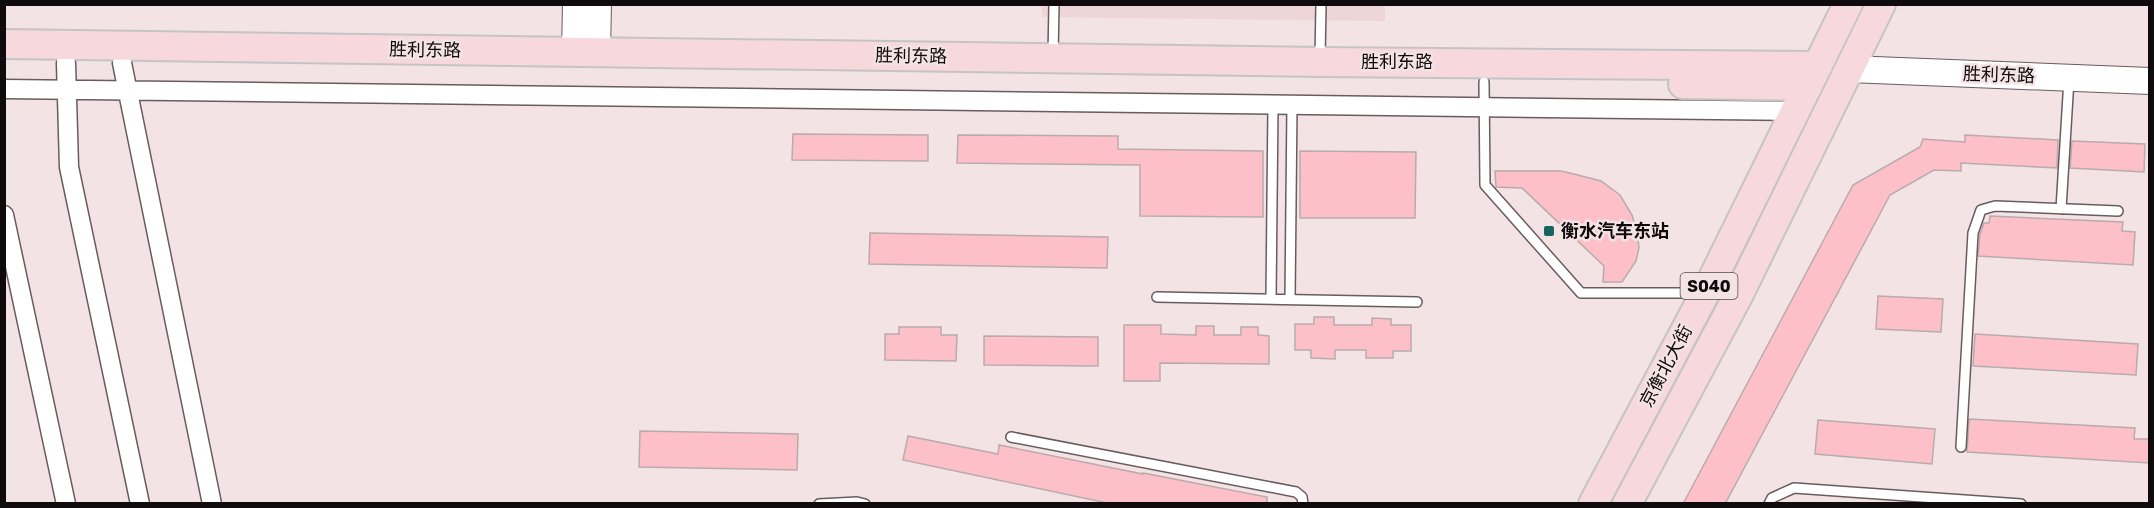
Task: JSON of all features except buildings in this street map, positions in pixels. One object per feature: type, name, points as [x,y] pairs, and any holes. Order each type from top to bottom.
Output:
[{"type":"main road","name":"S040","points":[[1813,76],[1848,4]]},
{"type":"main road","name":"S040","points":[[1849,69],[1881,4]]},
{"type":"main road","name":"胜利东路","points":[[4,44],[1320,62],[1813,76]]},
{"type":"main road","name":"胜利东路","points":[[4,62],[67,76],[1484,95],[1813,76]]},
{"type":"main road","name":"京衡北大街","points":[[1627,504],[1738,296],[1849,69]]},
{"type":"main road","name":"京衡北大街","points":[[1593,504],[1705,293],[1813,76]]},
{"type":"street","points":[[576,4],[586,52]]},
{"type":"street","points":[[586,52],[597,4]]},
{"type":"street","name":"胜利东路","points":[[1849,69],[2150,81]]},
{"type":"street","points":[[4,89],[67,76],[69,167],[140,504]]},
{"type":"street","points":[[212,504],[125,77],[1273,105],[1484,95],[1795,111]]},
{"type":"street","points":[[4,214],[66,504]]},
{"type":"lane","points":[[1053,58],[1054,4]]},
{"type":"lane","points":[[1320,62],[1321,4]]},
{"type":"lane","points":[[2061,208],[2069,78]]},
{"type":"lane","points":[[1484,95],[1485,184],[1581,293],[1705,293]]},
{"type":"lane","points":[[1271,299],[1273,105]]},
{"type":"lane","points":[[1290,299],[1292,105]]},
{"type":"lane","points":[[1961,447],[1973,233],[1977,217],[1982,210],[1995,206],[2118,211]]},
{"type":"lane","points":[[1157,297],[1417,302]]},
{"type":"lane","points":[[1011,437],[1296,492],[1302,497],[1303,504]]},
{"type":"lane","points":[[1769,504],[1772,498],[1794,488],[2021,504]]},
{"type":"lane","points":[[819,504],[857,502],[865,504]]},
{"type":"shaded area","points":[[1042,4],[1385,5],[1385,21],[1042,17]]},
{"type":"place","name":"衡水汽车东站","points":[[1549,231]]}]
